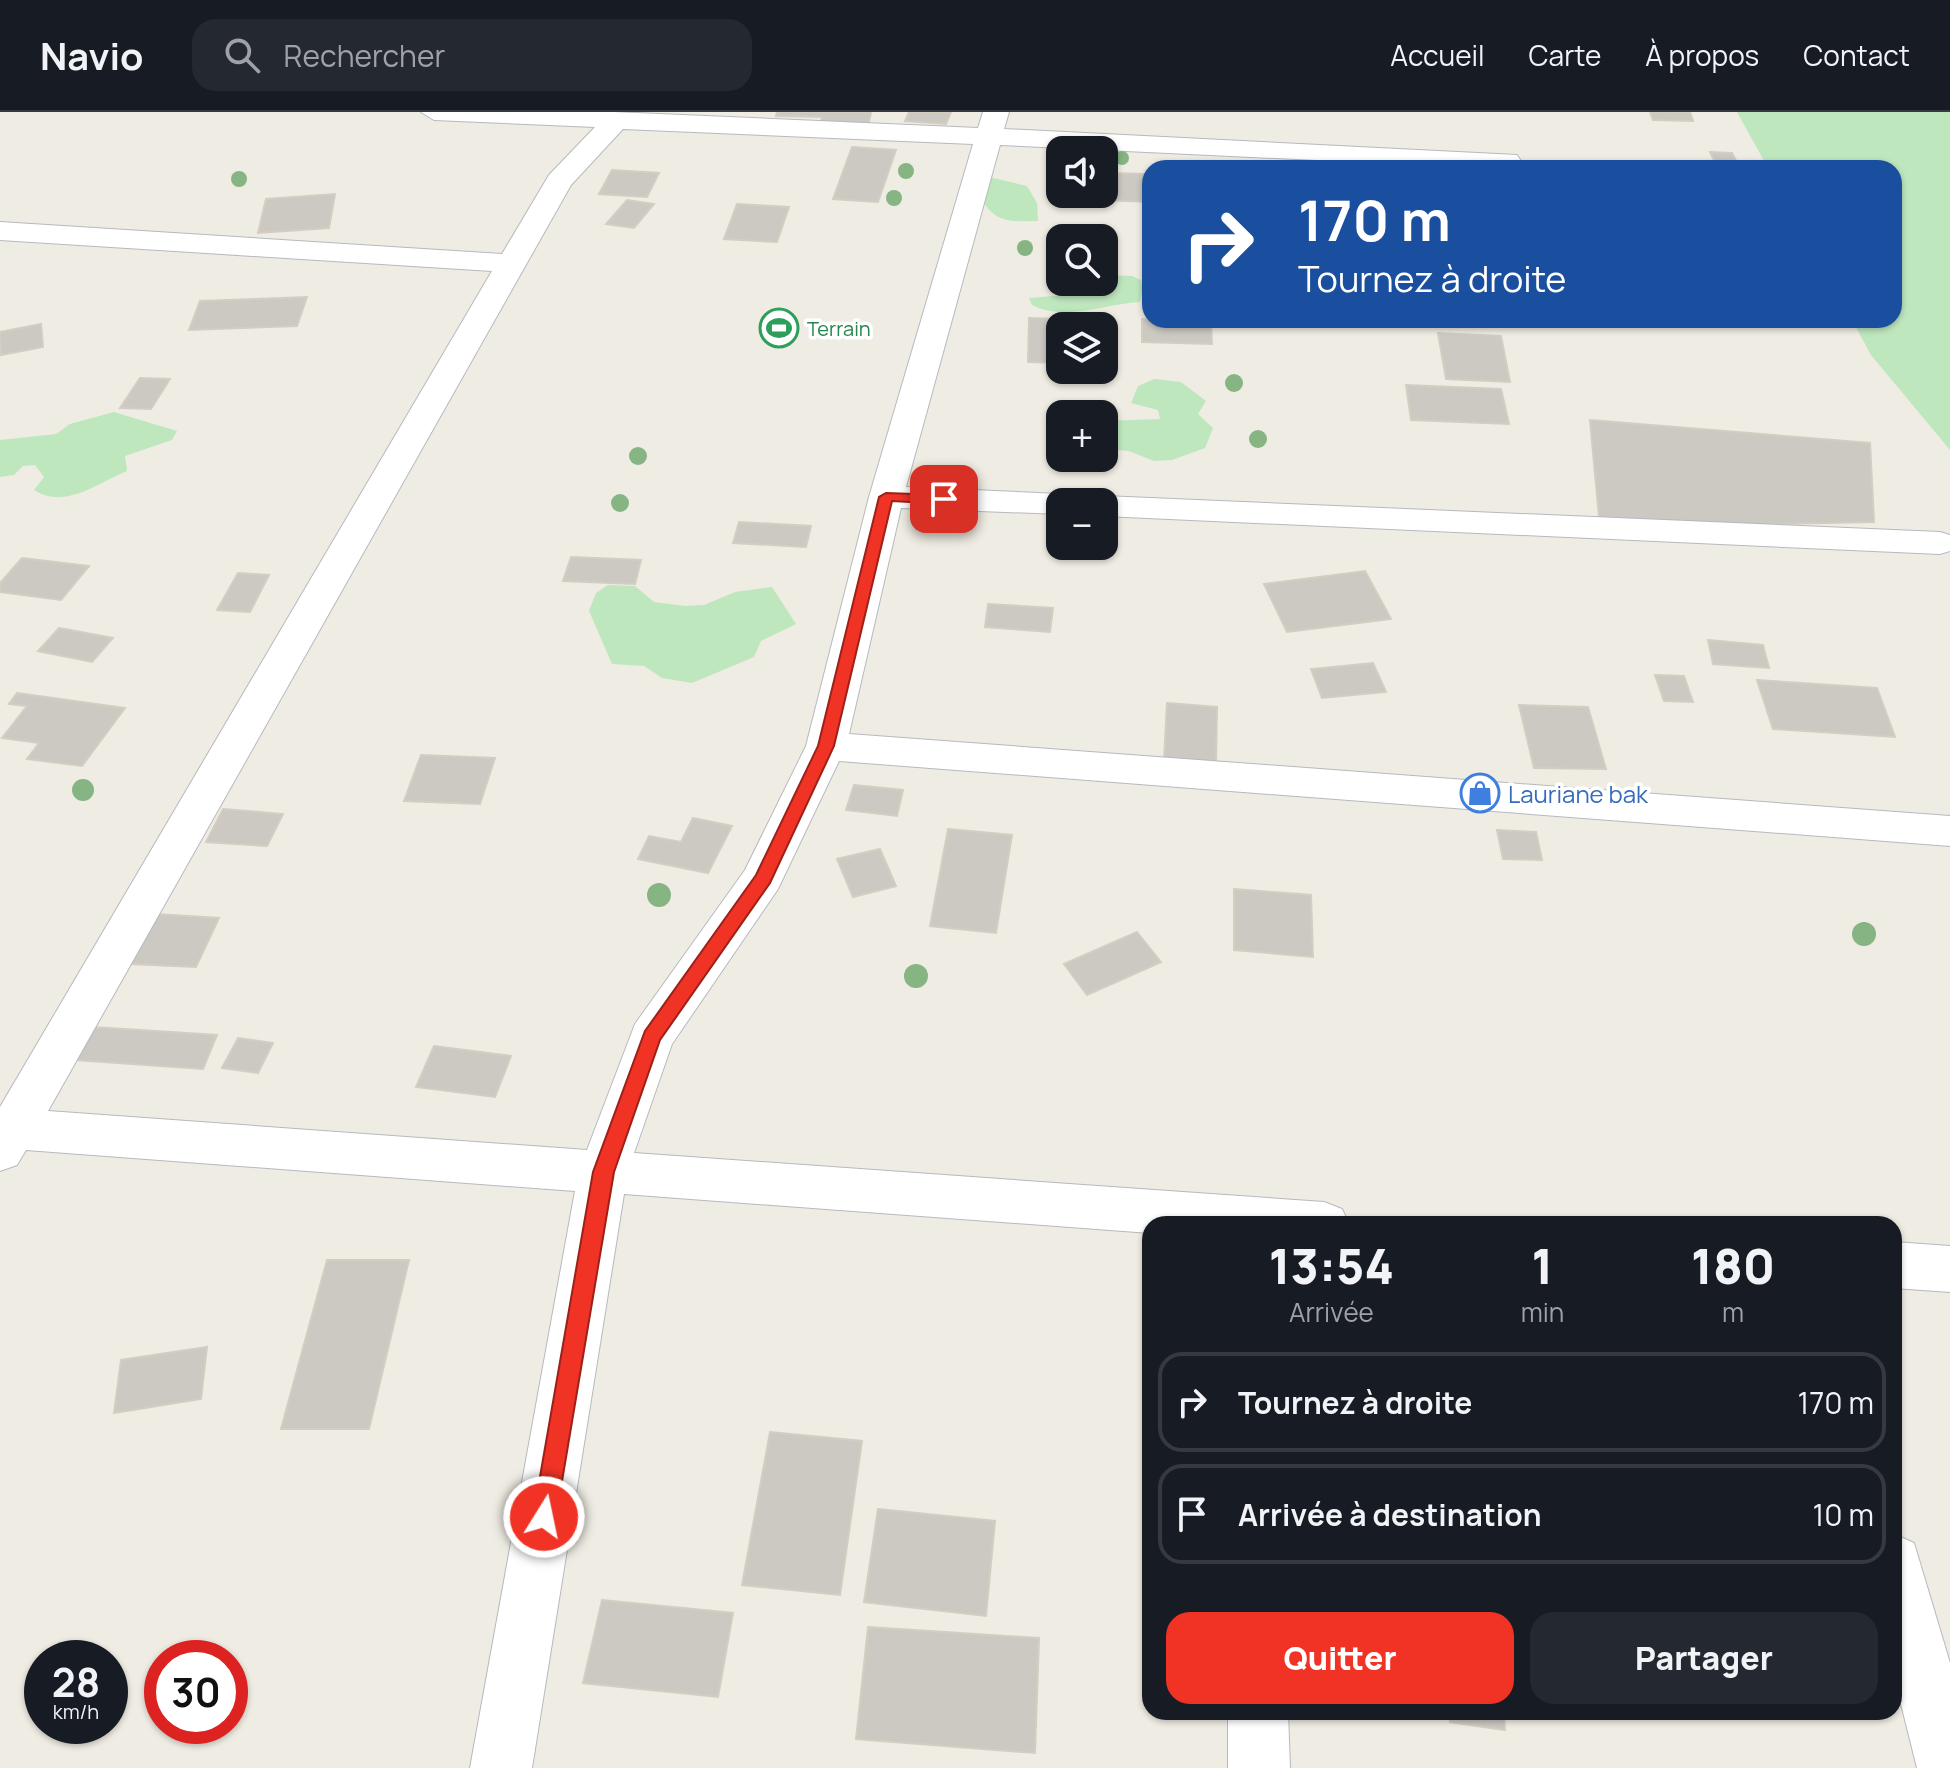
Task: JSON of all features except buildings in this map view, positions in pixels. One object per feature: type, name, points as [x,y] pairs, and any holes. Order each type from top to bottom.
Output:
[{"type":"street","points":[[434,112],[614,123],[993,123],[1493,160]]},
{"type":"street","points":[[614,123],[559,181],[4,1136],[603,1172],[1184,1216]]},
{"type":"street","points":[[501,1768],[603,1172],[651,1037],[763,878],[826,746],[886,497],[993,123]]},
{"type":"street","points":[[0,231],[511,263]]},
{"type":"street","points":[[886,497],[1046,503]]},
{"type":"street","points":[[1118,507],[1940,543]]},
{"type":"street","points":[[826,746],[1950,831]]},
{"type":"street","points":[[1902,1266],[1950,1269]]},
{"type":"street","points":[[1902,1593],[1948,1768]]},
{"type":"street","points":[[1258,1720],[1259,1768]]},
{"type":"green space","points":[[1737,112],[1950,112],[1950,450],[1871,355],[1856,328],[1902,328],[1902,160],[1764,160]]},
{"type":"green space","points":[[989,177],[1027,186],[1037,203],[1038,221],[1010,221],[990,211],[978,194]]},
{"type":"green space","points":[[1118,275],[1132,276],[1141,280],[1142,284],[1140,302],[1085,311],[1045,310],[1032,305],[1029,298],[1118,296]]},
{"type":"green space","points":[[1154,379],[1181,382],[1206,401],[1198,414],[1213,428],[1205,448],[1172,460],[1154,461],[1118,450],[1118,420],[1160,419],[1158,410],[1131,403],[1138,386]]},
{"type":"green space","points":[[114,412],[177,431],[172,440],[125,456],[127,471],[69,496],[57,497],[34,490],[44,477],[35,465],[23,466],[14,475],[0,477],[0,440],[56,434],[70,424]]},
{"type":"green space","points":[[608,585],[635,586],[654,602],[685,606],[704,605],[735,592],[772,587],[796,624],[761,641],[754,657],[692,683],[662,678],[644,666],[612,664],[589,611],[596,593]]},
{"type":"place","name":"Terrain","points":[[779,328]]},
{"type":"place","name":"Lauriane bak","points":[[1480,793]]},
{"type":"route","points":[[544,1517],[603,1172],[651,1037],[763,878],[826,746],[886,497],[944,499]]}]
